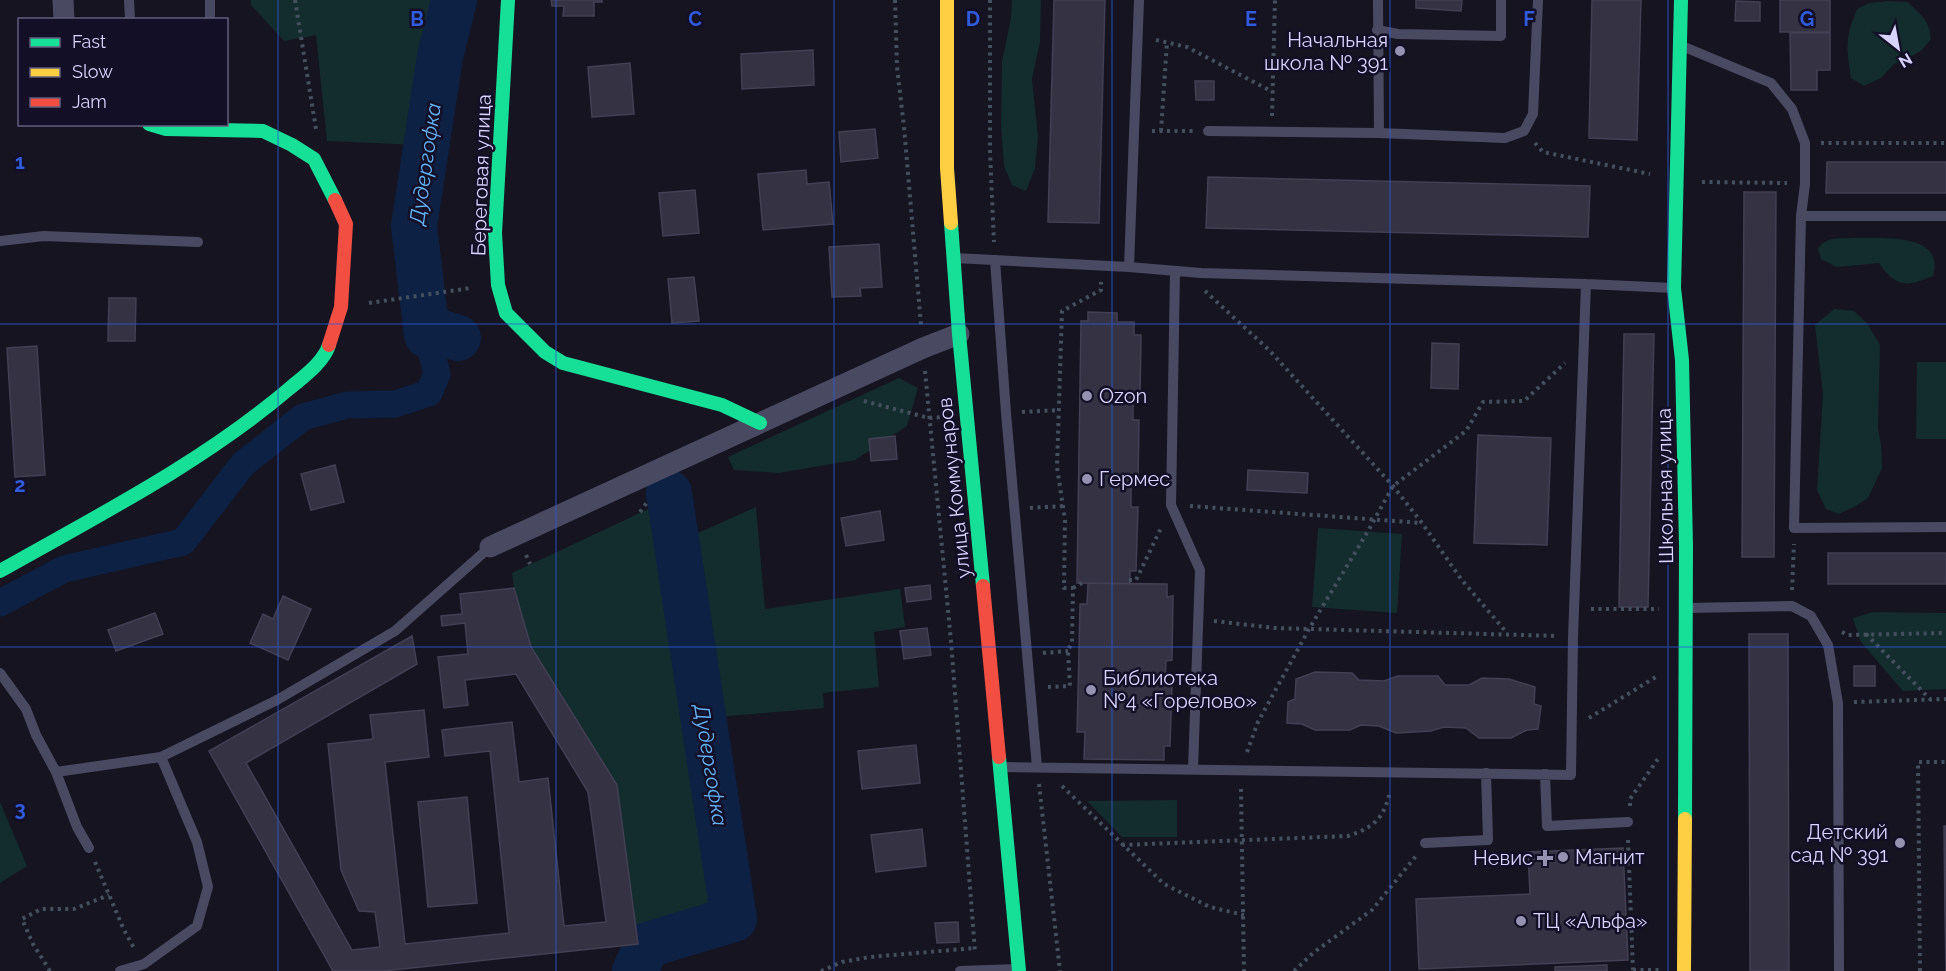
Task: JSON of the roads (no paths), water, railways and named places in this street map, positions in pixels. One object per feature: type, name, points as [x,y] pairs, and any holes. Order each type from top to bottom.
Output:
[{"type":"street","points":[[63,0],[64,18]]},
{"type":"street","name":"Береговая улица","points":[[508,0],[495,233],[498,285],[506,313],[544,352],[563,363],[722,405],[760,423]]},
{"type":"street","name":"улица Коммунаров","points":[[947,0],[947,168],[953,257],[1019,970]]},
{"type":"street","name":"Школьная улица","points":[[1681,0],[1674,288],[1682,360],[1687,608],[1684,721],[1684,971]]},
{"type":"street","points":[[0,571],[141,491],[213,446],[256,416],[305,375],[327,351],[341,307],[346,225],[328,183],[314,159],[263,131],[166,129],[156,126]]},
{"type":"street","points":[[490,547],[923,348],[959,334]]},
{"type":"lane","points":[[129,0],[130,18]]},
{"type":"lane","points":[[210,0],[210,18]]},
{"type":"lane","points":[[1129,267],[1139,0]]},
{"type":"lane","points":[[1378,0],[1379,133]]},
{"type":"lane","points":[[1377,30],[1398,34],[1501,36],[1501,0]]},
{"type":"lane","points":[[1208,131],[1379,133],[1505,138],[1524,131],[1533,114],[1538,0]]},
{"type":"lane","points":[[1679,45],[1771,83],[1792,109],[1805,143],[1805,184],[1801,216],[1794,528],[1946,527]]},
{"type":"lane","points":[[1801,216],[1946,216]]},
{"type":"lane","points":[[0,241],[44,236],[198,242]]},
{"type":"lane","points":[[953,257],[1201,273],[1674,288]]},
{"type":"lane","points":[[995,260],[1027,653],[1041,767]]},
{"type":"lane","points":[[1175,271],[1171,505],[1200,570],[1193,769]]},
{"type":"lane","points":[[1001,767],[1571,774],[1573,637],[1586,284]]},
{"type":"lane","points":[[56,772],[161,757],[277,700],[394,631],[490,547]]},
{"type":"lane","points":[[1687,608],[1792,606],[1810,616],[1828,645],[1838,703],[1839,971]]},
{"type":"lane","points":[[0,673],[26,709],[36,735],[56,772],[67,804],[89,848]]},
{"type":"lane","points":[[120,971],[144,964],[197,926],[208,887],[197,842],[161,757]]},
{"type":"lane","points":[[1425,843],[1488,840],[1486,773]]},
{"type":"lane","points":[[1545,774],[1547,826],[1628,822]]},
{"type":"lane","points":[[960,971],[1019,970]]},
{"type":"waterway","name":"Дудергофка","points":[[454,0],[440,57],[414,226],[427,335],[442,333],[458,338]]},
{"type":"waterway","points":[[0,603],[64,569],[183,542],[243,464],[303,417],[347,405],[395,404],[429,393],[437,374],[427,335]]},
{"type":"waterway","name":"Дудергофка","points":[[635,971],[647,945],[734,919],[669,493]]},
{"type":"place","name":"Начальная школа № 391","points":[[1400,51]]},
{"type":"place","name":"Ozon","points":[[1087,396]]},
{"type":"place","name":"Гермес","points":[[1087,479]]},
{"type":"place","name":"Библиотека №4 «Горелово»","points":[[1091,690]]},
{"type":"place","name":"Детский сад № 391","points":[[1900,843]]},
{"type":"place","name":"Магнит","points":[[1563,857]]},
{"type":"place","name":"Невис","points":[[1545,858]]},
{"type":"place","name":"ТЦ «Альфа»","points":[[1521,921]]}]
